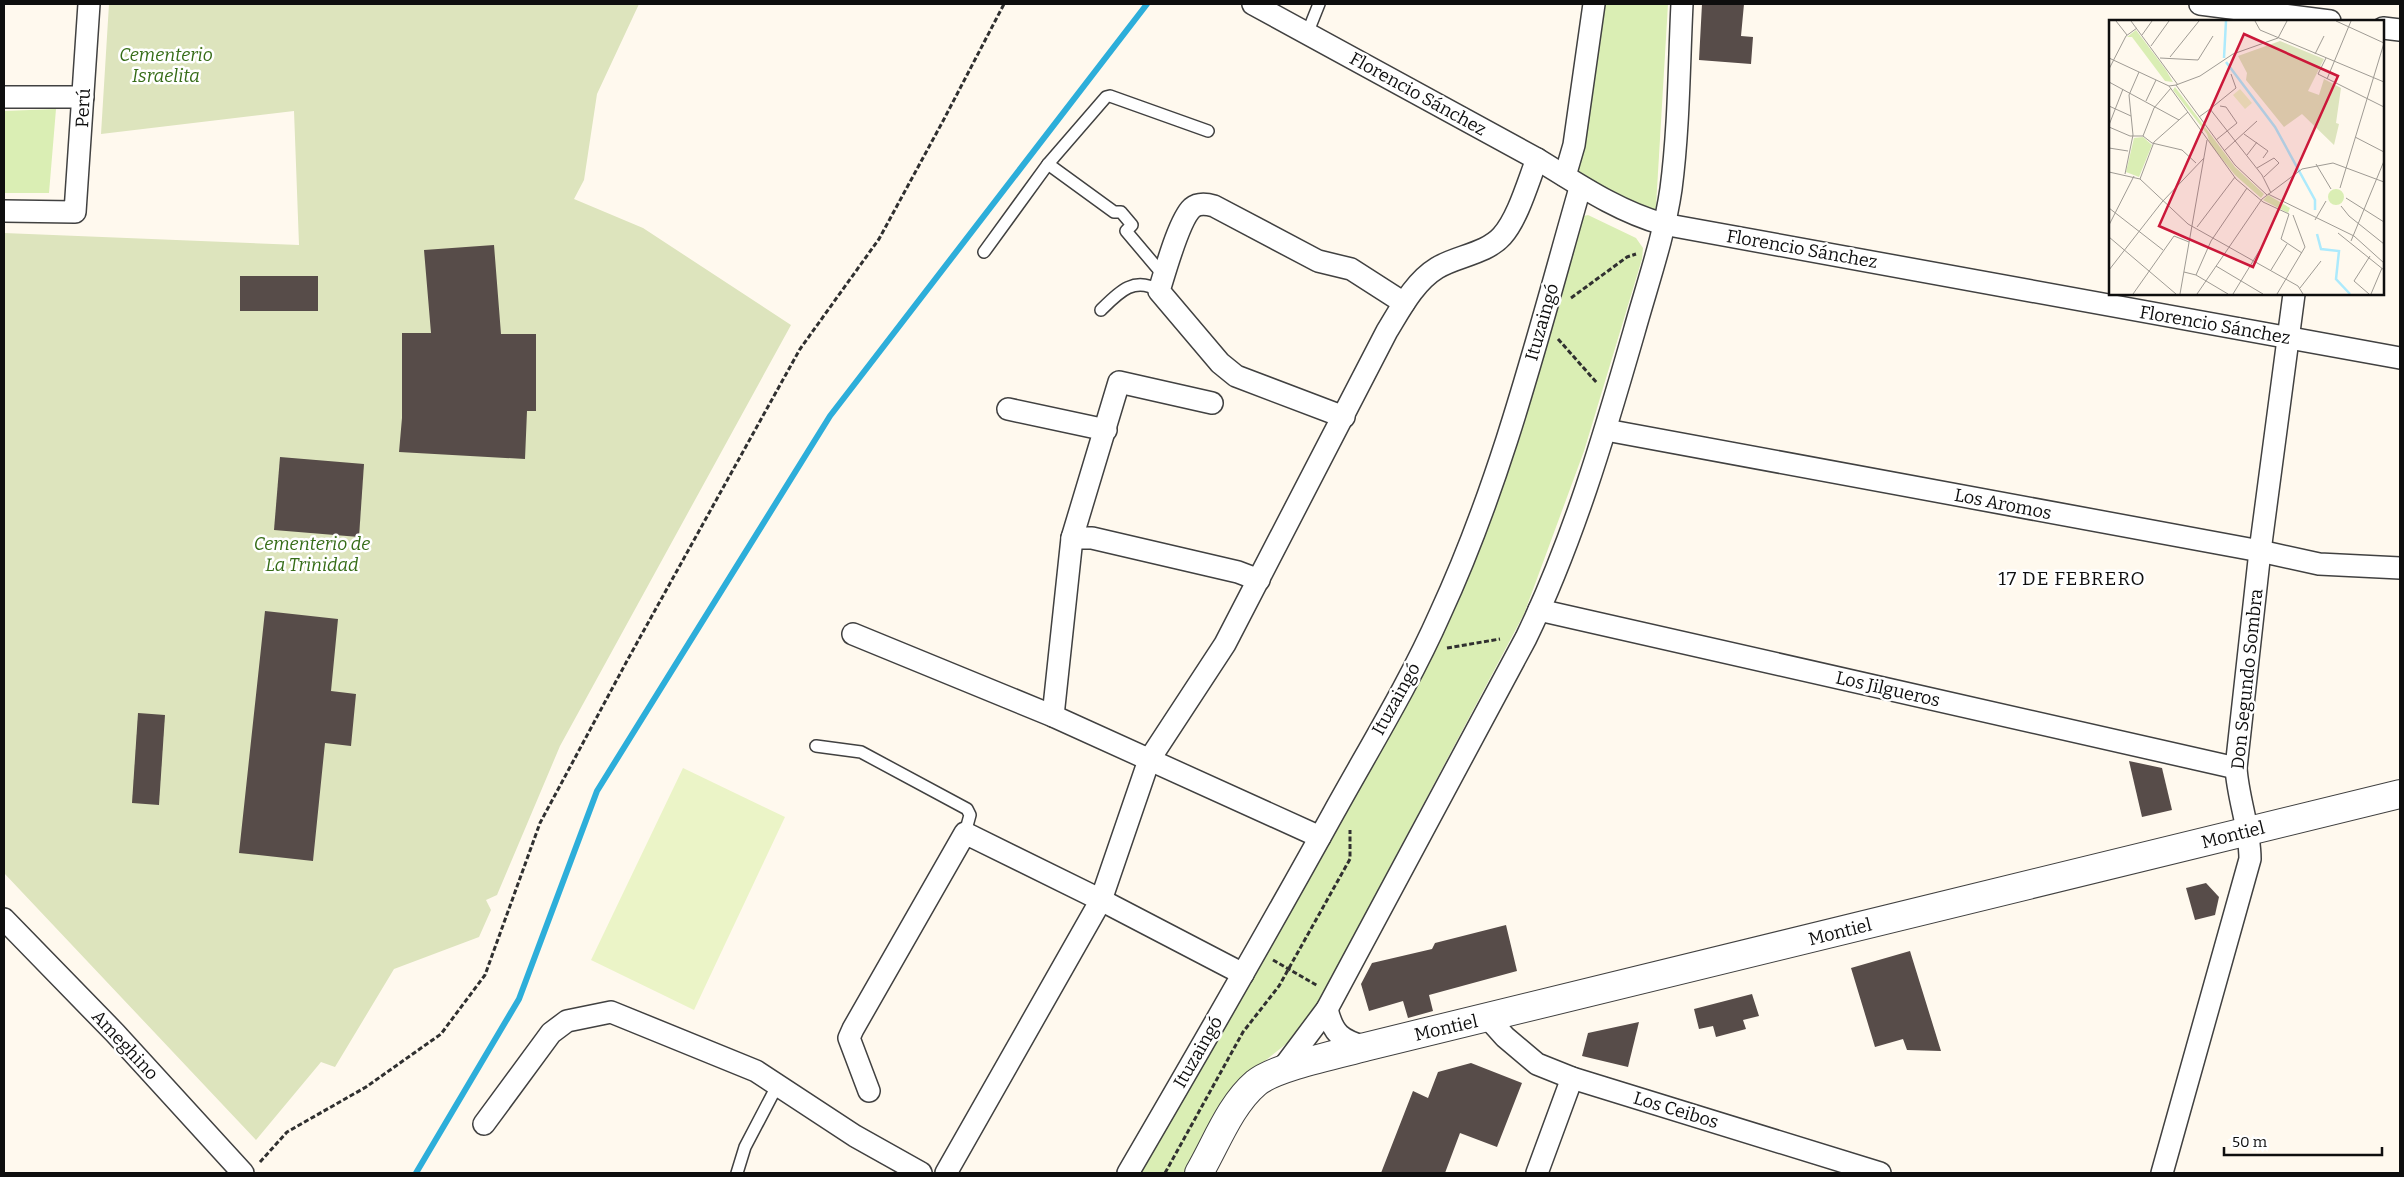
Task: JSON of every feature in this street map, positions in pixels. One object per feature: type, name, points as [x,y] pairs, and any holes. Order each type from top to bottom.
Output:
[{"type":"street","name":"Perú","points":[[4,211],[75,212],[89,4]]},
{"type":"street","name":"Florencio Sánchez","points":[[1253,4],[1537,159],[1572,182],[1643,218],[1663,224],[2400,358]]},
{"type":"street","name":"Ituzaingó","points":[[1128,1173],[1257,951],[1416,665],[1464,559],[1509,436],[1572,182],[1574,145],[1594,4]]},
{"type":"street","points":[[1199,1173],[1237,1104],[1257,1083],[1280,1072],[1332,1000],[1539,610],[1606,430],[1663,224],[1673,164],[1682,4]]},
{"type":"street","points":[[2200,4],[2320,20]]},
{"type":"street","points":[[2328,20],[2330,4]]},
{"type":"street","points":[[2384,28],[2400,30]]},
{"type":"street","points":[[4,97],[83,97]]},
{"type":"street","points":[[946,1173],[1101,900],[1149,760],[1225,644],[1404,304],[1436,268],[1491,244],[1502,236],[1510,224],[1537,159]]},
{"type":"street","points":[[1344,417],[1236,376],[1220,363],[1161,283],[1187,215],[1192,208],[1206,204],[1214,206],[1318,261],[1351,269],[1404,304]]},
{"type":"street","name":"Don Segundo Sombra","points":[[2162,1173],[2247,876],[2250,859],[2248,831],[2237,785],[2236,768],[2260,551],[2294,295]]},
{"type":"street","points":[[1053,716],[1072,538],[1119,382],[1212,403]]},
{"type":"street","points":[[1008,409],[1106,430]]},
{"type":"street","name":"Los Aromos","points":[[1606,430],[2260,551],[2319,564],[2400,568]]},
{"type":"street","points":[[1072,538],[1102,541],[1238,572],[1259,580]]},
{"type":"street","name":"Los Jilgueros","points":[[1539,610],[2236,768]]},
{"type":"street","points":[[853,634],[1053,716],[1320,838]]},
{"type":"street","name":"Montiel","points":[[1280,1072],[1365,1047],[2400,794]]},
{"type":"street","points":[[869,1091],[849,1038],[965,833],[1101,900],[1243,974]]},
{"type":"street","name":"Ameghino","points":[[4,919],[249,1170]]},
{"type":"street","points":[[1332,1000],[1331,1025],[1348,1042],[1365,1047]]},
{"type":"street","points":[[484,1124],[551,1033],[567,1021],[611,1012],[756,1071],[855,1136],[921,1173]]},
{"type":"street","name":"Los Ceibos","points":[[1488,1018],[1504,1037],[1537,1064],[1572,1078],[1880,1173]]},
{"type":"street","points":[[1537,1173],[1572,1078]]},
{"type":"lane","points":[[1307,34],[1318,4]]},
{"type":"lane","points":[[984,252],[1048,164],[1102,100],[1110,96],[1208,131]]},
{"type":"lane","points":[[1048,164],[1114,212],[1121,212],[1132,225],[1126,231],[1161,283],[1128,286],[1122,289],[1101,310]]},
{"type":"lane","points":[[816,746],[861,752],[967,809],[970,815],[965,833]]},
{"type":"lane","points":[[737,1173],[745,1147],[778,1084]]},
{"type":"path","points":[[249,1170],[287,1132],[366,1087],[441,1034],[485,975],[540,823],[628,659],[800,349],[879,239],[1004,4]]},
{"type":"path","points":[[1558,338],[1598,383]]},
{"type":"path","points":[[1444,648],[1500,639]]},
{"type":"path","points":[[1257,951],[1314,984],[1332,1000]]},
{"type":"green space","name":"Cementerio de La Trinidad","points":[[109,4],[639,4],[597,94],[584,180],[574,199],[643,228],[791,325],[560,746],[497,895],[486,900],[491,910],[479,937],[394,969],[335,1067],[321,1062],[256,1140],[4,873],[4,233],[299,245],[294,111],[101,134]]},
{"type":"green space","points":[[1601,4],[1668,4],[1656,206],[1655,210],[1646,214],[1578,172]]},
{"type":"green space","points":[[56,109],[49,193],[4,193],[4,111]]},
{"type":"green space","points":[[1588,215],[1636,238],[1643,248],[1642,259],[1584,451],[1524,614],[1318,1003],[1295,1037],[1261,1064],[1185,1173],[1137,1173],[1389,730],[1580,220]]},
{"type":"green space","points":[[683,768],[785,817],[694,1010],[591,960]]},
{"type":"building","points":[[1702,4],[1744,4],[1741,36],[1753,37],[1751,64],[1699,60]]},
{"type":"building","points":[[494,245],[501,334],[536,334],[536,411],[527,411],[525,459],[399,452],[402,418],[402,333],[431,333],[424,250]]},
{"type":"building","points":[[240,276],[318,276],[318,311],[240,311]]},
{"type":"building","points":[[280,457],[364,464],[359,537],[274,530]]},
{"type":"building","points":[[265,611],[338,619],[331,691],[356,694],[351,746],[325,743],[313,861],[239,853]]},
{"type":"building","points":[[138,713],[165,715],[159,805],[132,803]]},
{"type":"building","points":[[2129,761],[2162,768],[2172,810],[2142,817]]},
{"type":"building","points":[[2206,883],[2219,897],[2215,915],[2195,920],[2186,888]]},
{"type":"building","points":[[1506,925],[1517,971],[1429,995],[1433,1011],[1408,1018],[1403,1001],[1369,1011],[1361,984],[1372,963],[1432,949],[1435,943]]},
{"type":"building","points":[[1910,951],[1941,1051],[1907,1050],[1903,1039],[1875,1047],[1851,968]]},
{"type":"building","points":[[1752,994],[1759,1016],[1743,1020],[1746,1029],[1716,1037],[1713,1026],[1699,1029],[1694,1009]]},
{"type":"building","points":[[1639,1022],[1628,1067],[1582,1056],[1588,1033]]},
{"type":"building","points":[[1471,1063],[1522,1083],[1497,1147],[1460,1133],[1445,1173],[1381,1173],[1413,1091],[1428,1098],[1438,1072]]},
{"type":"waterway","points":[[416,1173],[519,999],[597,791],[830,416],[1147,4]]},
{"type":"district","name":"17 DE FEBRERO","points":[[2072,578]]},
{"type":"park label","name":"Cementerio Israelita","points":[[166,65]]}]
